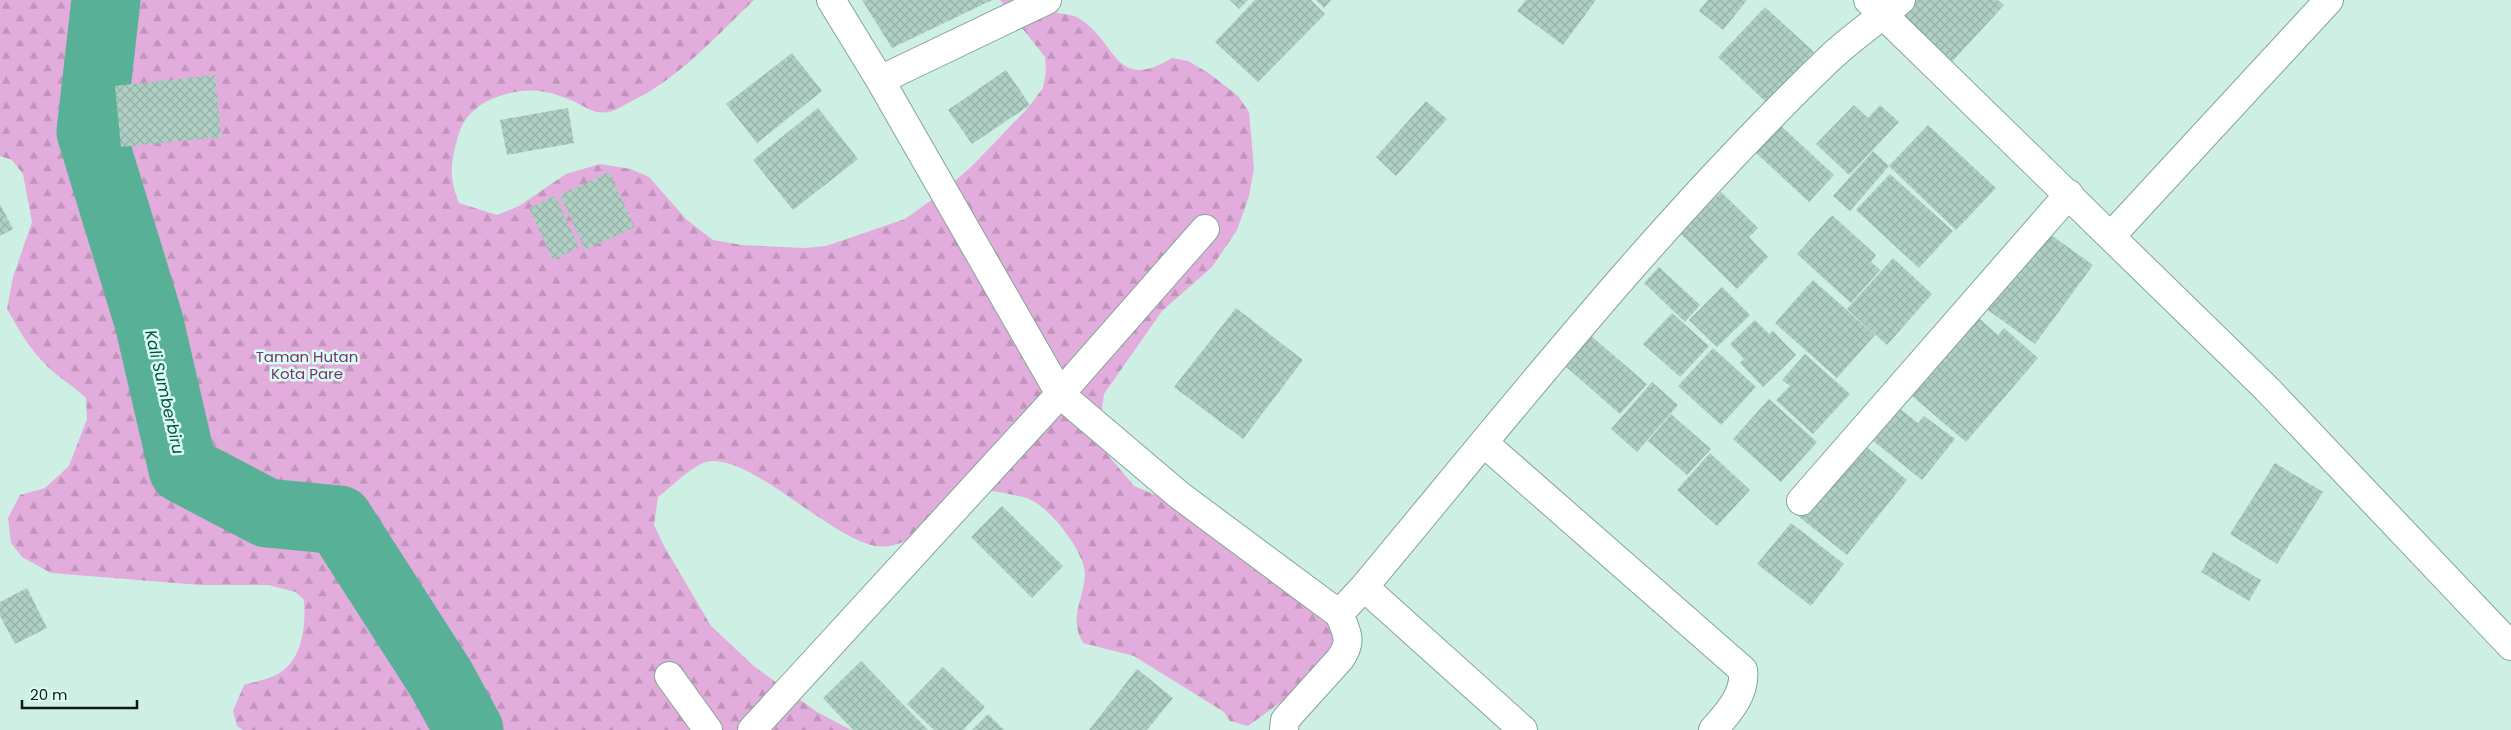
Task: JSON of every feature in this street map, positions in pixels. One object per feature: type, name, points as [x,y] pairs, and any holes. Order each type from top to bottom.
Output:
[{"type":"street","points":[[830,0],[880,80],[1060,394],[1180,495],[1339,614],[1348,636],[1348,648],[1285,720],[1284,730]]},
{"type":"street","points":[[880,80],[1047,0]]},
{"type":"street","points":[[2111,236],[2329,0]]},
{"type":"street","points":[[1339,614],[1364,587],[1581,324],[1764,124],[1884,5],[1992,122],[2069,194],[2267,389],[2511,646]]},
{"type":"street","points":[[1801,501],[2069,194]]},
{"type":"street","points":[[752,730],[1060,394],[1204,229]]},
{"type":"street","points":[[1484,443],[1743,670],[1744,680],[1739,695],[1712,730]]},
{"type":"street","points":[[1364,587],[1523,730]]},
{"type":"street","points":[[669,676],[708,730]]},
{"type":"green space","name":"Taman Hutan Kota Pare","points":[[0,0],[754,0],[680,70],[646,93],[613,111],[603,113],[590,110],[573,101],[542,91],[513,92],[486,102],[472,112],[461,127],[452,168],[453,184],[459,203],[497,215],[519,206],[566,174],[600,164],[631,169],[649,177],[687,220],[713,240],[742,245],[804,248],[826,246],[905,219],[940,194],[972,166],[1028,108],[1043,88],[1046,72],[1045,57],[1000,0],[1038,0],[1055,12],[1077,17],[1094,31],[1119,61],[1128,68],[1139,70],[1153,67],[1172,58],[1188,61],[1210,74],[1238,96],[1249,112],[1254,168],[1249,196],[1237,230],[1212,267],[1162,311],[1104,394],[1101,417],[1102,448],[1134,486],[1201,514],[1339,614],[1340,659],[1248,726],[1230,721],[1224,712],[1134,656],[1083,643],[1077,625],[1078,608],[1085,574],[1079,554],[1056,521],[1039,505],[1029,499],[993,491],[970,494],[908,540],[898,544],[876,546],[856,539],[834,527],[763,480],[740,468],[720,461],[703,463],[658,497],[654,525],[664,546],[711,626],[755,667],[817,712],[851,730],[243,730],[237,726],[233,711],[244,685],[278,674],[293,660],[298,651],[303,631],[304,600],[296,592],[268,585],[200,585],[51,573],[22,557],[11,543],[8,518],[20,495],[45,488],[69,466],[87,419],[86,398],[41,360],[25,339],[7,309],[13,277],[32,222],[23,174],[12,160],[0,156]]},
{"type":"building","points":[[862,0],[992,0],[892,48]]},
{"type":"building","points":[[1230,0],[1248,0],[1239,9]]},
{"type":"building","points":[[1255,0],[1311,0],[1325,14],[1258,82],[1215,42]]},
{"type":"building","points":[[1316,0],[1331,0],[1324,8]]},
{"type":"building","points":[[1526,0],[1596,0],[1563,45],[1517,11]]},
{"type":"building","points":[[1708,0],[1747,0],[1723,30],[1699,11]]},
{"type":"building","points":[[1914,0],[1998,0],[2004,5],[1950,64],[1899,17]]},
{"type":"building","points":[[1765,7],[1814,52],[1767,103],[1718,57]]},
{"type":"building","points":[[792,53],[822,91],[757,143],[726,104]]},
{"type":"building","points":[[1006,70],[1030,105],[972,144],[948,110]]},
{"type":"building","points":[[215,75],[221,137],[121,147],[115,86]]},
{"type":"building","points":[[1426,101],[1447,119],[1396,176],[1376,157]]},
{"type":"building","points":[[1854,105],[1868,118],[1880,105],[1899,122],[1849,175],[1816,144]]},
{"type":"building","points":[[568,108],[574,143],[507,155],[500,120]]},
{"type":"building","points":[[818,108],[858,159],[793,210],[753,160]]},
{"type":"building","points":[[1779,124],[1834,175],[1809,202],[1754,151]]},
{"type":"building","points":[[1928,125],[1996,188],[1956,230],[1889,166]]},
{"type":"building","points":[[1873,151],[1889,166],[1850,211],[1833,196]]},
{"type":"building","points":[[609,172],[635,227],[585,250],[560,195]]},
{"type":"building","points":[[1890,174],[1953,231],[1919,268],[1856,210]]},
{"type":"building","points":[[1721,192],[1758,228],[1749,237],[1768,257],[1737,289],[1679,232]]},
{"type":"building","points":[[555,196],[579,247],[553,260],[529,208]]},
{"type":"building","points":[[0,204],[13,229],[0,236]]},
{"type":"building","points":[[1832,215],[1876,255],[1871,262],[1880,270],[1851,303],[1797,254]]},
{"type":"building","points":[[2044,230],[2093,265],[2035,344],[1985,308]]},
{"type":"building","points":[[1893,258],[1932,294],[1887,345],[1847,309]]},
{"type":"building","points":[[1659,267],[1700,305],[1685,322],[1644,283]]},
{"type":"building","points":[[1813,280],[1875,335],[1837,378],[1775,323]]},
{"type":"building","points":[[1722,287],[1750,315],[1717,347],[1689,320]]},
{"type":"building","points":[[1236,308],[1303,360],[1243,439],[1174,387]]},
{"type":"building","points":[[1672,313],[1709,346],[1680,377],[1643,344]]},
{"type":"building","points":[[1973,313],[1998,335],[2004,328],[2038,358],[1966,442],[1905,390],[1936,354],[1948,363],[1938,353]]},
{"type":"building","points":[[1755,320],[1769,334],[1773,331],[1796,355],[1763,387],[1740,363],[1744,359],[1730,344]]},
{"type":"building","points":[[1583,329],[1647,384],[1620,414],[1557,359]]},
{"type":"building","points":[[1713,348],[1756,387],[1721,425],[1678,386]]},
{"type":"building","points":[[1805,354],[1850,394],[1813,434],[1776,400],[1790,386],[1782,380]]},
{"type":"building","points":[[1652,382],[1678,405],[1637,452],[1611,429]]},
{"type":"building","points":[[1769,399],[1817,442],[1781,482],[1733,439]]},
{"type":"building","points":[[1894,404],[1918,423],[1924,416],[1955,439],[1922,480],[1867,436]]},
{"type":"building","points":[[1671,414],[1711,449],[1687,475],[1648,441]]},
{"type":"building","points":[[1859,441],[1907,480],[1847,555],[1798,516]]},
{"type":"building","points":[[1710,453],[1750,490],[1717,526],[1677,490]]},
{"type":"building","points":[[2275,463],[2323,492],[2277,564],[2230,534]]},
{"type":"building","points":[[1002,506],[1063,566],[1032,598],[971,537]]},
{"type":"building","points":[[1791,523],[1844,564],[1811,606],[1757,564]]},
{"type":"building","points":[[2213,552],[2261,580],[2249,601],[2201,572]]},
{"type":"building","points":[[27,588],[47,628],[15,644],[0,616],[0,602]]},
{"type":"building","points":[[861,661],[928,730],[853,730],[823,698]]},
{"type":"building","points":[[943,667],[985,707],[963,730],[934,730],[907,704]]},
{"type":"building","points":[[1137,669],[1173,698],[1147,730],[1089,730]]},
{"type":"building","points":[[988,714],[1004,730],[972,730]]},
{"type":"waterway","name":"Kali Sumberbiru","points":[[106,0],[91,132],[149,322],[183,469],[267,513],[339,520],[441,679],[469,730]]}]
